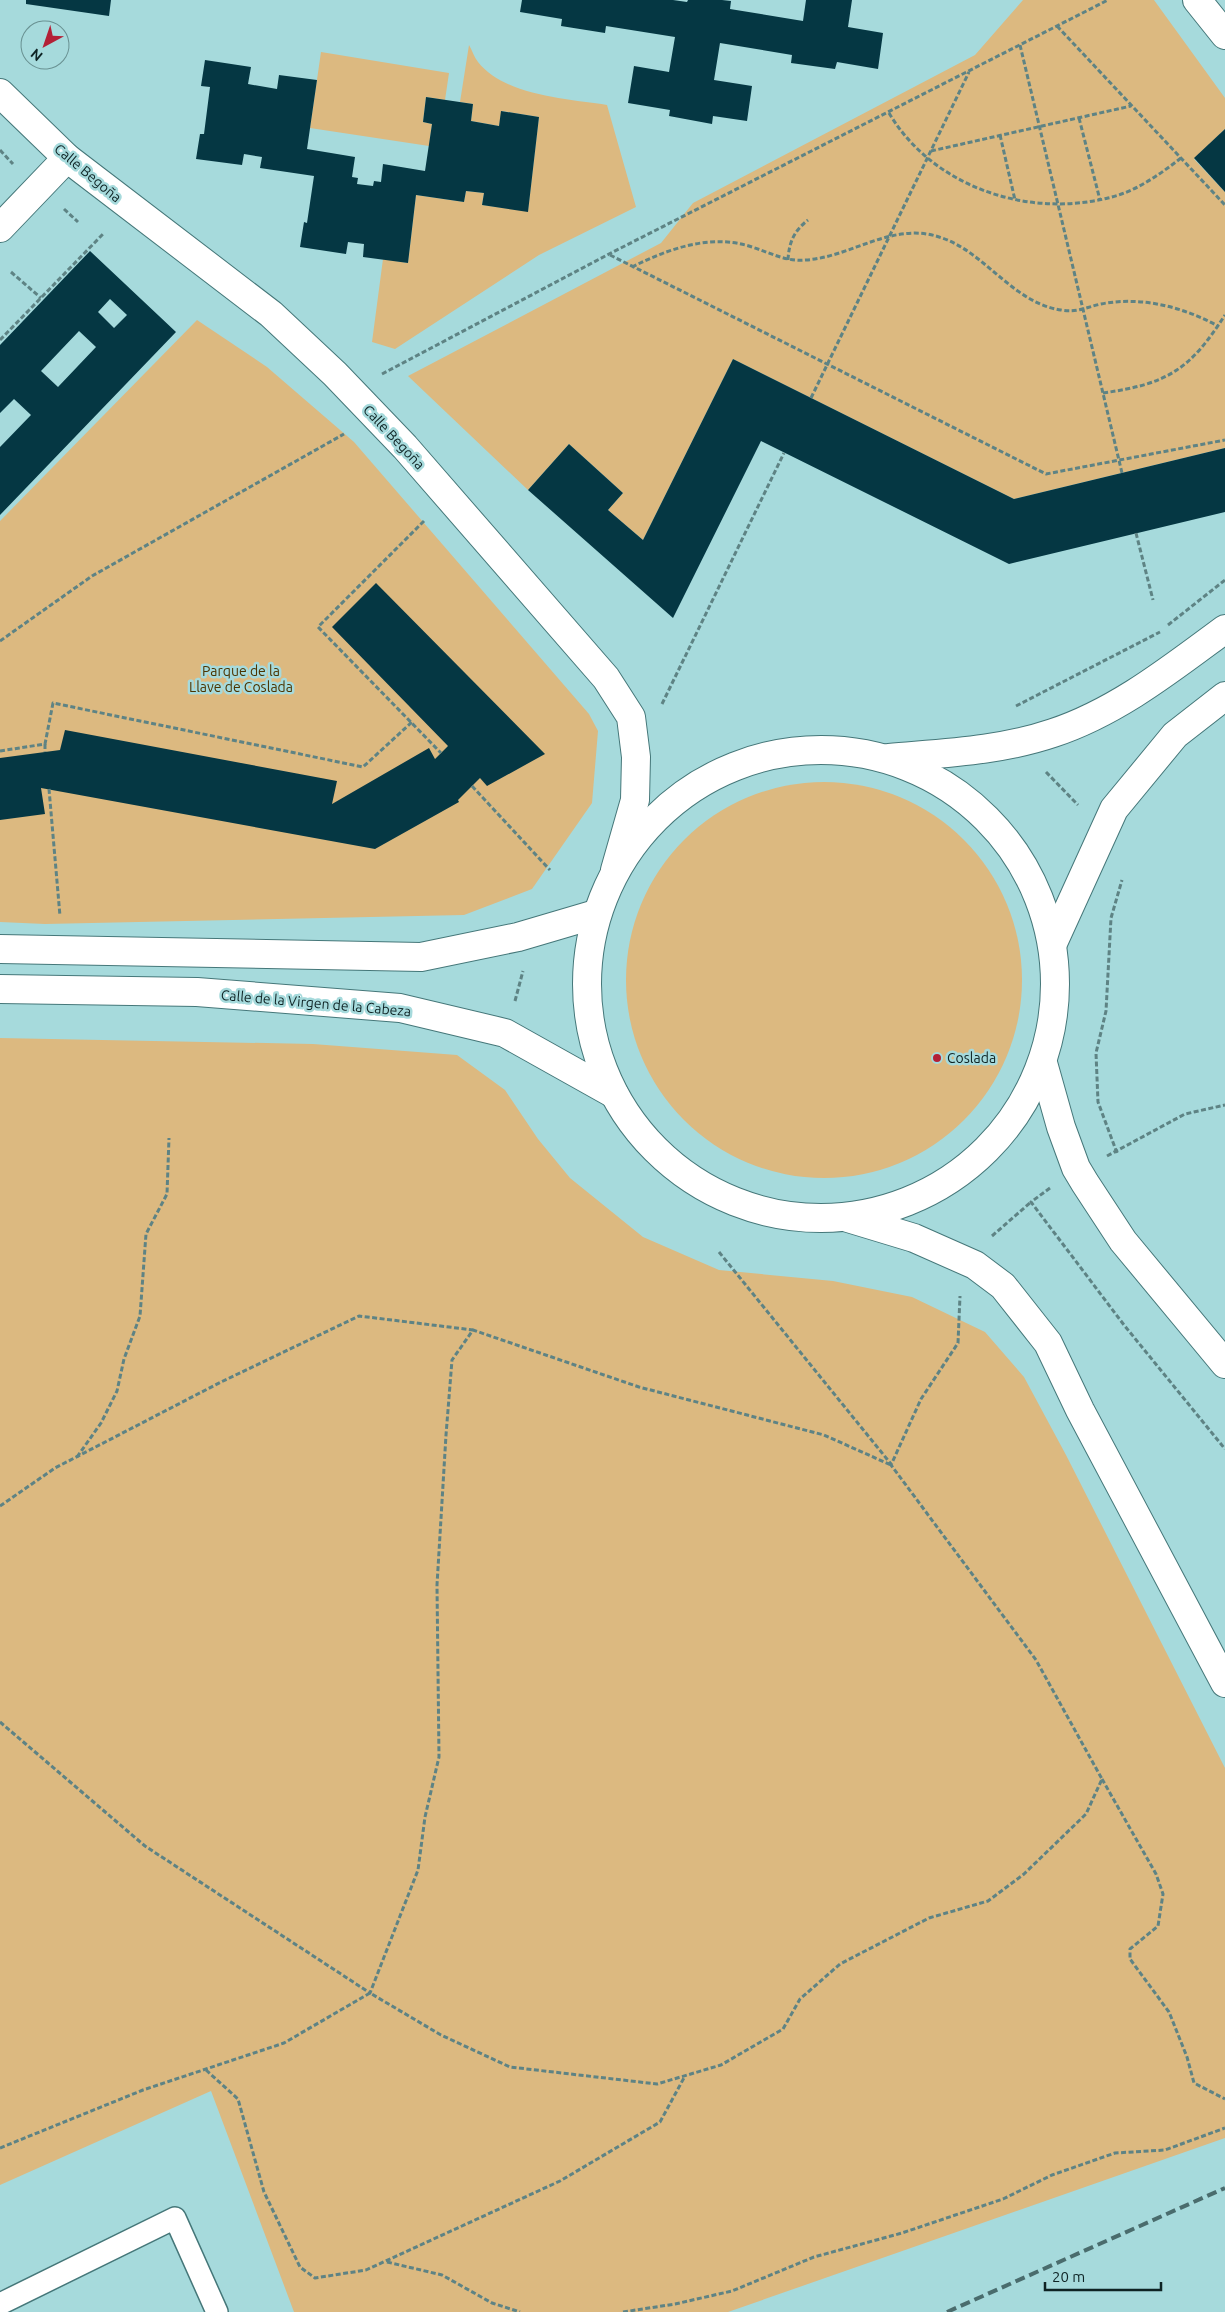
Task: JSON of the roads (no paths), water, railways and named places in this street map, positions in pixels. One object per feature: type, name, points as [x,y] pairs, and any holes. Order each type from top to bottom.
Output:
[{"type":"main road","points":[[1197,0],[1225,35]]},
{"type":"main road","name":"Calle Begoña","points":[[0,93],[67,158],[271,314],[335,374],[405,447],[606,678],[631,717],[636,757],[635,800],[615,870]]},
{"type":"main road","points":[[0,228],[67,158]]},
{"type":"main road","points":[[1225,629],[1124,700],[1055,732],[978,750],[887,759],[824,749],[762,756],[703,780],[653,820],[615,870],[596,914],[586,975],[592,1036],[614,1094],[655,1149],[711,1191],[777,1214],[846,1218],[914,1238],[975,1264],[1003,1286],[1048,1343],[1080,1410],[1225,1684]]},
{"type":"main road","points":[[1053,943],[1114,809],[1175,734],[1225,696]]},
{"type":"main road","points":[[846,1218],[910,1202],[967,1169],[1012,1122],[1043,1063],[1056,1004],[1053,943],[1033,881],[996,827],[947,786],[887,759]]},
{"type":"main road","points":[[0,948],[421,957],[518,937],[596,914]]},
{"type":"main road","name":"Calle de la Virgen de la Cabeza","points":[[0,989],[197,992],[400,1008],[505,1033],[614,1094]]},
{"type":"main road","points":[[1043,1063],[1061,1127],[1076,1168],[1085,1183],[1123,1241],[1225,1364]]},
{"type":"lane","points":[[0,2304],[176,2218],[217,2312]]},
{"type":"railway","points":[[947,2312],[1225,2188]]},
{"type":"place","name":"Coslada","points":[[937,1058]]},
{"type":"park label","name":"Parque de la Llave de Coslada","points":[[241,680]]}]
